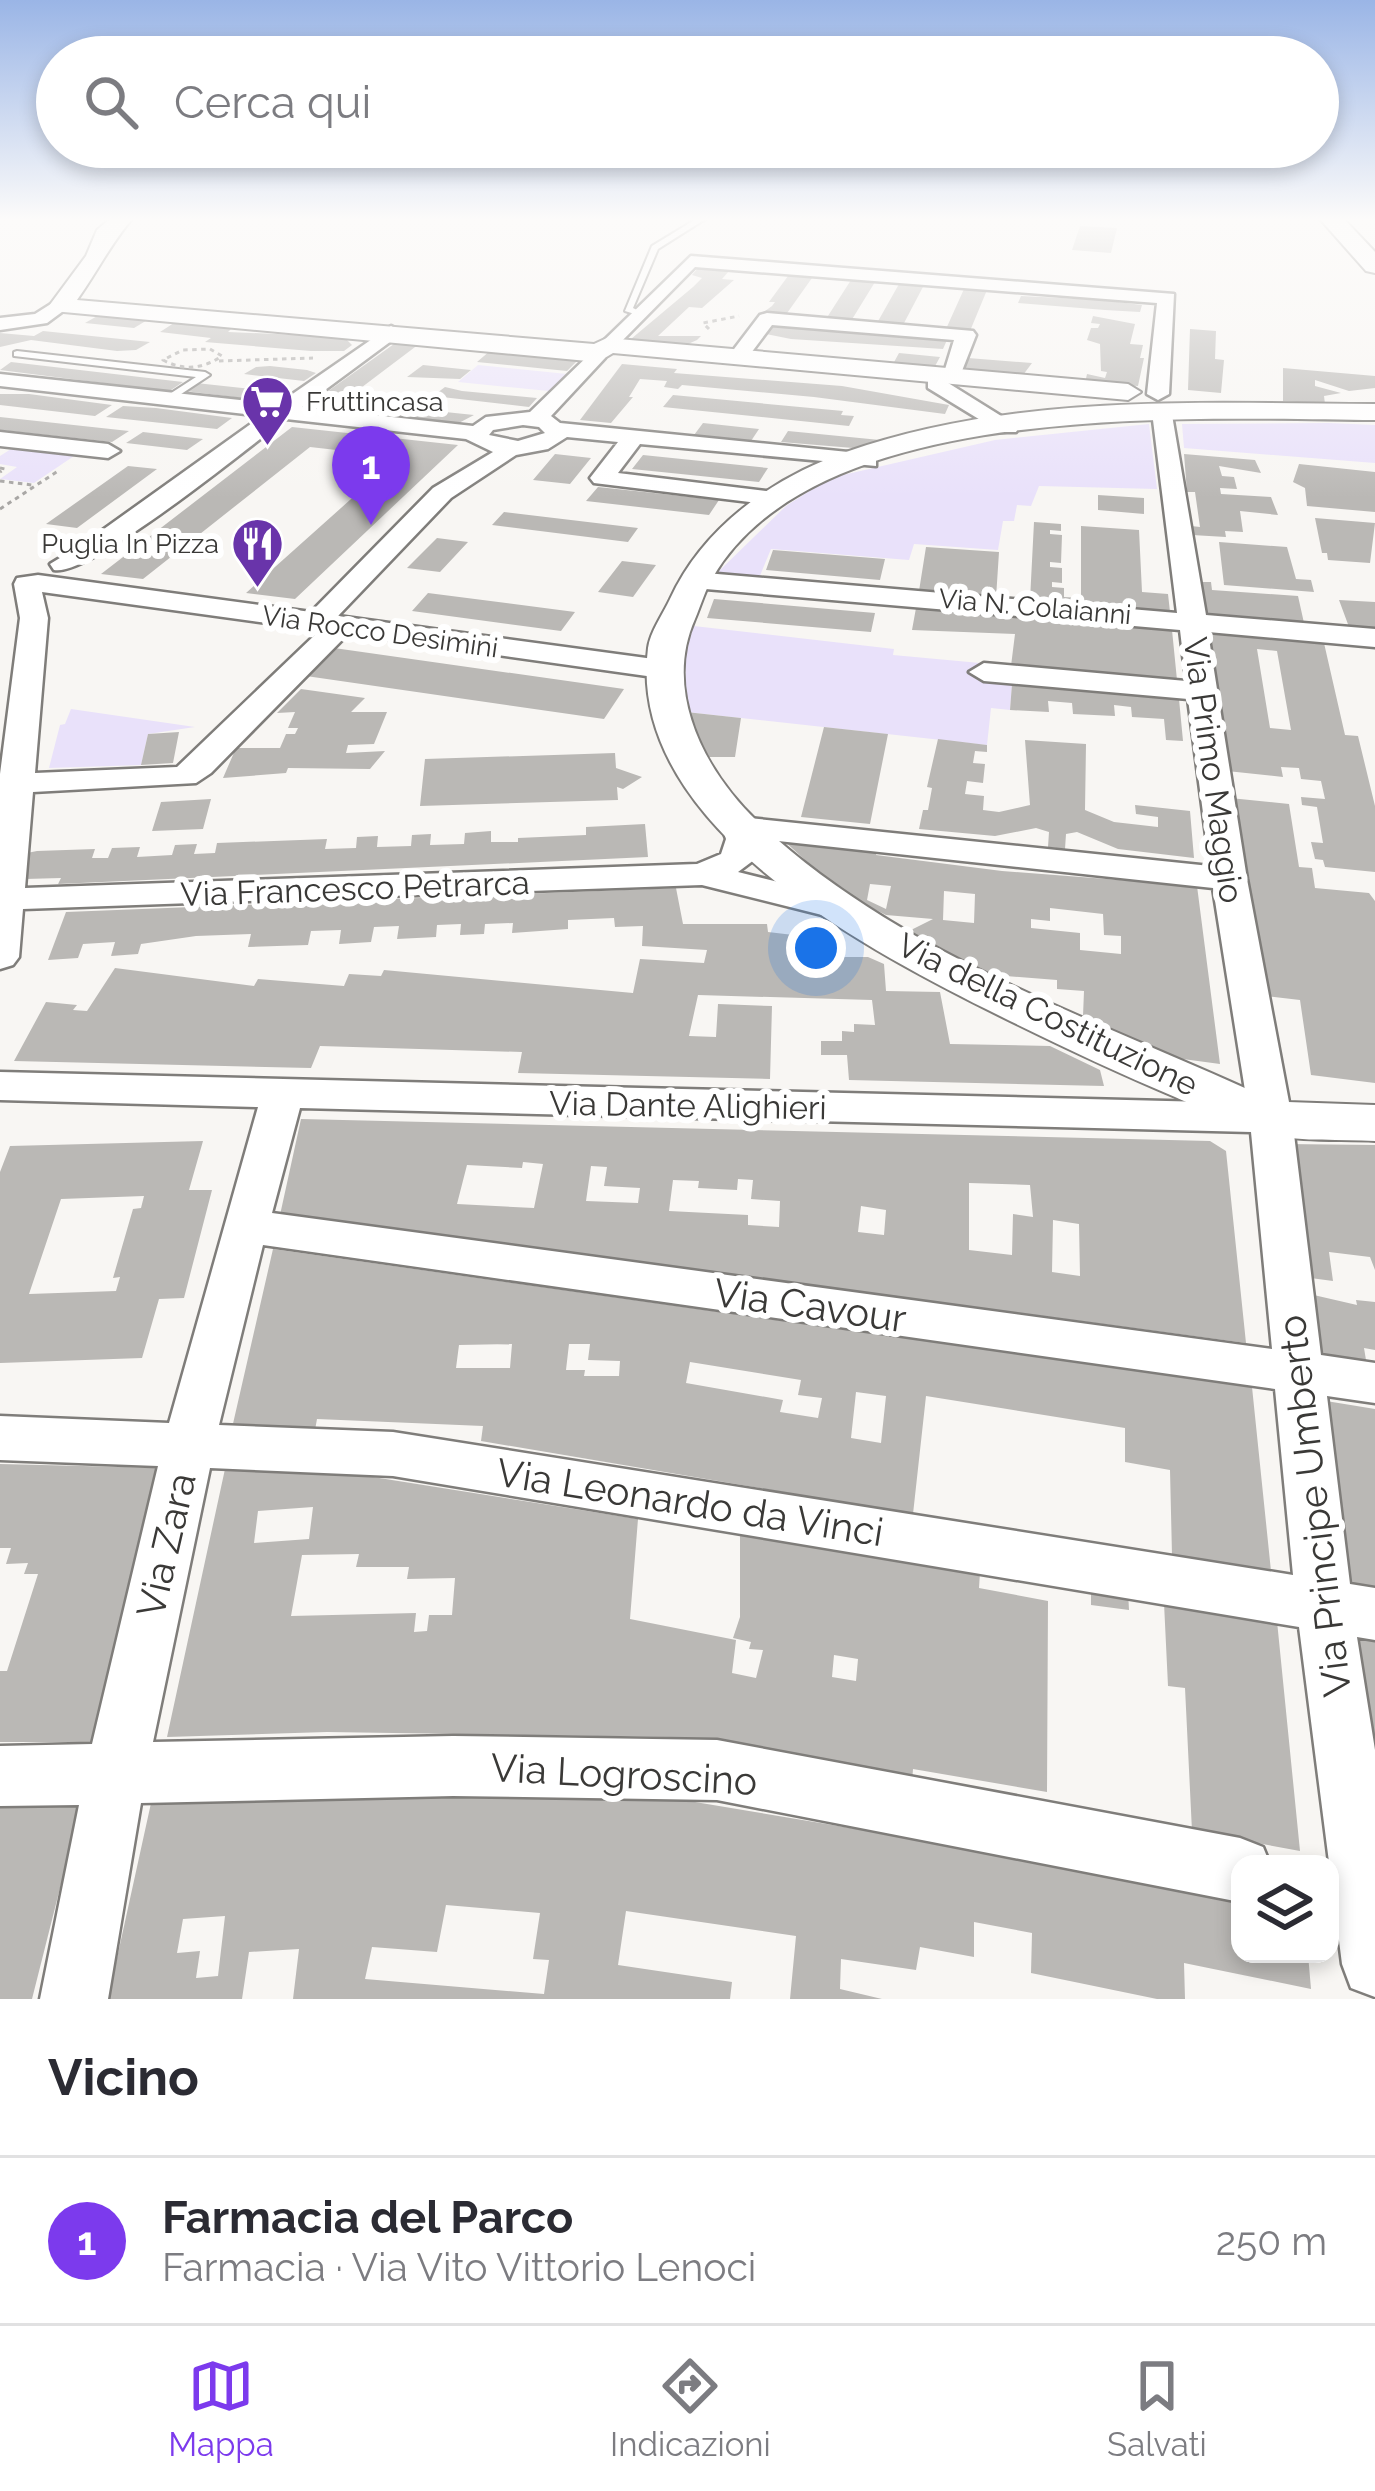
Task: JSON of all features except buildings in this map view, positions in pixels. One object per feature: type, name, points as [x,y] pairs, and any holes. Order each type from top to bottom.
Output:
[{"type":"street","points":[[0,324],[40,319],[52,311]]},
{"type":"street","points":[[138,311],[942,380],[1008,427]]},
{"type":"street","points":[[7,368],[169,398],[475,433],[488,445],[510,448],[547,442],[547,424],[602,351],[641,311]]},
{"type":"street","points":[[739,357],[766,319],[785,311]]},
{"type":"street","points":[[940,311],[966,335],[942,380]]},
{"type":"street","name":"Via Primo Maggio","points":[[1166,311],[1161,409],[1228,879],[1271,1118]]},
{"type":"street","points":[[0,957],[9,899],[9,784],[34,618],[27,574],[92,550],[391,332]]},
{"type":"street","points":[[602,351],[739,357],[1104,401]]},
{"type":"street","name":"Via della Costituzione","points":[[1271,1118],[1105,1049],[937,966],[842,909],[739,826],[678,751],[661,669],[679,603],[720,544],[774,498],[853,463],[1104,401],[1161,409],[1368,414]]},
{"type":"street","name":"Via della Costituzione","points":[[853,463],[1161,409]]},
{"type":"street","points":[[475,433],[497,420],[853,463]]},
{"type":"street","points":[[635,435],[602,478],[774,498]]},
{"type":"street","points":[[0,439],[99,450]]},
{"type":"street","points":[[9,784],[159,781],[184,776],[200,766],[442,494],[500,460],[510,448]]},
{"type":"street","name":"Via Rocco Desimini","points":[[27,574],[96,594],[661,669]]},
{"type":"street","name":"Via N. Colaianni","points":[[694,580],[1375,638]]},
{"type":"street","points":[[34,618],[65,598],[96,594]]},
{"type":"street","points":[[984,672],[1200,691]]},
{"type":"street","points":[[702,874],[736,860],[743,839],[739,826],[1228,879]]},
{"type":"street","name":"Via Francesco Petrarca","points":[[9,899],[702,874],[842,909]]},
{"type":"street","name":"Via Dante Alighieri","points":[[0,1086],[1375,1123]]},
{"type":"street","name":"Via Zara","points":[[74,1999],[112,1777],[244,1226],[282,1096]]},
{"type":"street","name":"Via Principe Umberto","points":[[1271,1118],[1297,1372],[1349,1610],[1357,1892],[1375,1964]]},
{"type":"street","name":"Via Cavour","points":[[244,1226],[1375,1383]]},
{"type":"street","name":"Via Leonardo da Vinci","points":[[0,1438],[393,1454],[1349,1610]]},
{"type":"street","name":"Via Logroscino","points":[[0,1776],[452,1766],[717,1770],[1231,1868]]},
{"type":"lane","points":[[633,311],[638,314]]},
{"type":"lane","points":[[7,368],[205,375],[169,398]]},
{"type":"path","points":[[0,509],[99,450]]},
{"type":"path","points":[[0,481],[35,485]]},
{"type":"shaded area","points":[[478,365],[567,374],[549,391],[458,382]]},
{"type":"shaded area","points":[[1149,424],[1157,489],[1039,486],[1031,506],[1017,505],[1014,521],[1003,521],[998,550],[914,544],[909,560],[771,549],[759,578],[717,573],[786,506],[830,478],[995,440]]},
{"type":"shaded area","points":[[1182,424],[1375,425],[1375,463],[1184,448]]},
{"type":"shaded area","points":[[11,449],[74,456],[34,483],[0,479],[17,467],[0,464],[0,456]]},
{"type":"shaded area","points":[[685,625],[980,663],[982,681],[1012,684],[1010,710],[991,708],[987,745],[686,712]]},
{"type":"shaded area","points":[[71,709],[195,727],[148,734],[141,765],[49,768],[60,725]]},
{"type":"place","name":"Fruttincasa","points":[[267,448]]},
{"type":"place","name":"Farmacia del Parco","points":[[371,525]]},
{"type":"place","name":"Puglia In Pizza","points":[[258,590]]}]
